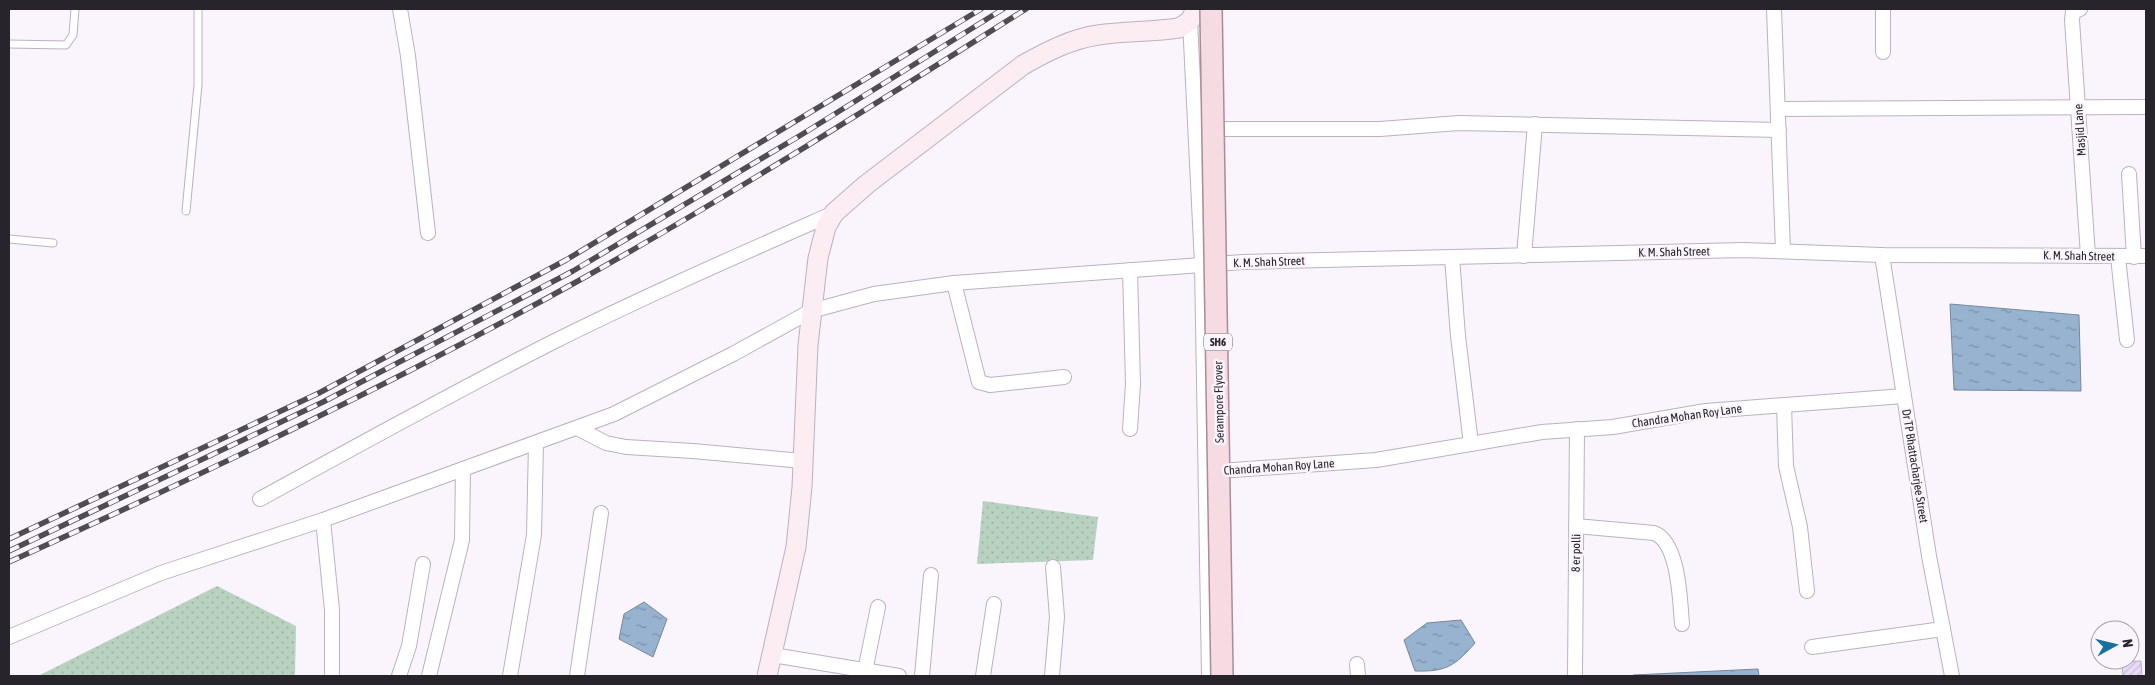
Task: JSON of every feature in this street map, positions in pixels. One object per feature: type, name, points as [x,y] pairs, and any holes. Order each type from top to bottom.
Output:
[{"type":"main road","name":"Serampore Flyover","points":[[1212,9],[1222,676]]},
{"type":"street","points":[[400,9],[408,56],[428,233]]},
{"type":"street","points":[[1774,9],[1783,251]]},
{"type":"street","points":[[1883,9],[1883,52]]},
{"type":"street","name":"Masjid Lane","points":[[2080,9],[2073,12],[2072,15],[2088,256]]},
{"type":"street","points":[[1193,15],[1202,264],[1209,676]]},
{"type":"street","points":[[260,499],[426,407],[554,342],[733,258],[834,214],[899,158],[1023,65],[1039,56],[1084,38],[1183,26],[1193,15]]},
{"type":"street","points":[[1778,108],[2146,107]]},
{"type":"street","points":[[1196,129],[1380,129],[1459,123],[1779,130]]},
{"type":"street","points":[[1524,256],[1535,124]]},
{"type":"street","points":[[2129,174],[2140,256]]},
{"type":"street","points":[[767,676],[796,547],[811,311],[822,237],[834,214]]},
{"type":"street","name":"K. M. Shah Street","points":[[9,637],[161,573],[322,520],[577,428],[631,406],[811,311],[858,297],[954,283],[1202,264],[1783,251],[1882,255],[2140,256]]},
{"type":"street","name":"Dr TP Bhattacharjee Street","points":[[1882,255],[1929,556],[1952,676]]},
{"type":"street","points":[[2118,256],[2127,340]]},
{"type":"street","points":[[1452,258],[1458,336],[1471,444]]},
{"type":"street","points":[[1130,270],[1133,367],[1130,429]]},
{"type":"street","points":[[954,283],[979,382],[990,385],[1064,377]]},
{"type":"street","name":"Chandra Mohan Roy Lane","points":[[1206,472],[1376,460],[1542,432],[1613,427],[1706,411],[1904,396]]},
{"type":"street","points":[[1784,405],[1786,466],[1800,527],[1807,591]]},
{"type":"street","points":[[577,428],[606,443],[626,447],[693,450],[802,461]]},
{"type":"street","name":"8 er polli","points":[[1575,676],[1577,430]]},
{"type":"street","points":[[510,676],[534,535],[536,443]]},
{"type":"street","points":[[429,676],[462,540],[463,469]]},
{"type":"street","points":[[577,676],[600,513]]},
{"type":"street","points":[[322,520],[332,610],[332,676]]},
{"type":"street","points":[[1576,526],[1654,532],[1663,538],[1672,554],[1682,624]]},
{"type":"street","points":[[399,676],[409,646],[423,564]]},
{"type":"street","points":[[1052,676],[1057,617],[1053,567]]},
{"type":"street","points":[[922,676],[931,575]]},
{"type":"street","points":[[983,676],[994,604]]},
{"type":"street","points":[[864,673],[878,607]]},
{"type":"street","points":[[1812,647],[1943,629]]},
{"type":"street","points":[[773,655],[864,673],[899,676]]},
{"type":"lane","points":[[9,44],[66,45],[73,35],[75,9]]},
{"type":"lane","points":[[186,211],[198,85],[198,9]]},
{"type":"lane","points":[[9,239],[53,243]]},
{"type":"green space","points":[[983,501],[1098,517],[1093,560],[977,564]]},
{"type":"green space","points":[[217,586],[296,626],[295,676],[38,676]]},
{"type":"water","points":[[1950,304],[2079,315],[2081,391],[1954,390]]},
{"type":"water","points":[[644,602],[667,619],[653,657],[619,639],[624,614]]},
{"type":"water","points":[[1461,620],[1475,643],[1468,651],[1455,662],[1442,669],[1415,671],[1404,640],[1427,623]]},
{"type":"water","points":[[1758,669],[1759,676],[1632,676],[1633,675]]},
{"type":"building","points":[[2140,661],[2142,676],[2123,676],[2123,670],[2140,670]]},
{"type":"railway","points":[[9,539],[319,393],[566,260],[981,9]]},
{"type":"railway","points":[[9,551],[323,402],[573,271],[801,135],[1003,9]]},
{"type":"railway","points":[[9,562],[296,428],[438,356],[578,281],[748,182],[1026,9]]}]
